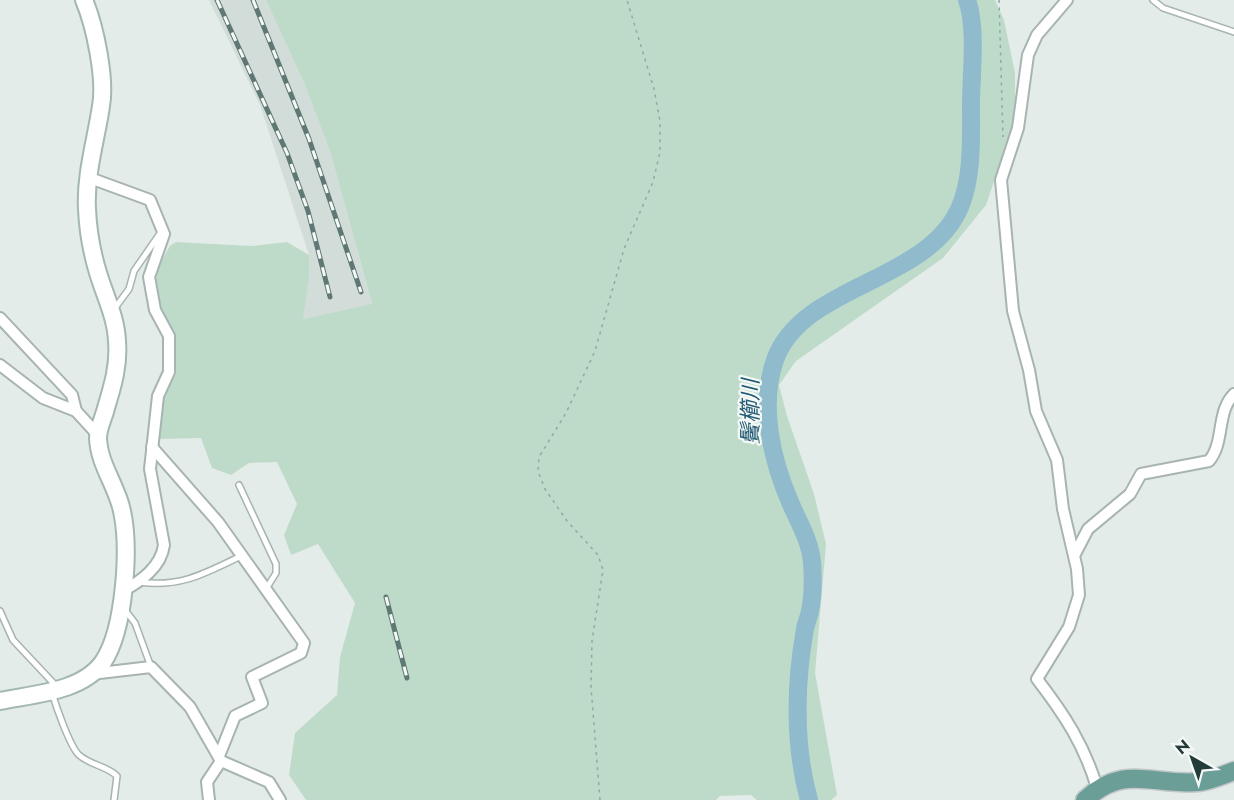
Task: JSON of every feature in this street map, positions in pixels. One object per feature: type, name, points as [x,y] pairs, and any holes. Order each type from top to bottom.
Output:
[{"type":"main road","points":[[1091,794],[1131,777],[1200,782],[1234,771]]},
{"type":"street","points":[[0,701],[76,683],[90,674],[103,662],[111,646],[122,597],[125,538],[122,511],[100,453],[98,435],[118,359],[112,311],[93,255],[87,206],[102,104],[102,79],[84,0]]},
{"type":"street","points":[[1067,0],[1036,35],[1028,55],[1018,128],[1001,180],[1013,312],[1029,369],[1036,411],[1057,460],[1063,509],[1075,554],[1079,595],[1069,627],[1037,679],[1066,717],[1072,732],[1088,756],[1091,794]]},
{"type":"street","points":[[90,178],[150,200],[164,234],[149,277],[155,310],[169,336],[169,372],[158,396],[150,469],[164,545],[163,554],[139,582],[122,597]]},
{"type":"street","points":[[0,318],[72,395],[76,411]]},
{"type":"street","points":[[0,365],[43,398],[76,411],[98,435]]},
{"type":"street","points":[[1075,554],[1088,529],[1130,494],[1141,474],[1209,461],[1216,452],[1227,402],[1234,394]]},
{"type":"street","points":[[152,447],[218,522],[304,643],[300,653],[252,677],[262,703],[235,716],[220,758],[207,782],[209,800]]},
{"type":"street","points":[[90,674],[152,667],[190,707],[220,758],[269,782],[280,800]]},
{"type":"lane","points":[[1153,0],[1163,8],[1234,32]]},
{"type":"lane","points":[[112,311],[129,289],[134,271],[162,230]]},
{"type":"lane","points":[[239,485],[276,564],[276,573],[265,591]]},
{"type":"lane","points":[[139,582],[152,584],[191,580],[241,556]]},
{"type":"lane","points":[[122,597],[152,667]]},
{"type":"lane","points":[[0,611],[13,640],[55,689],[60,720],[78,754],[111,770],[117,776],[114,800]]},
{"type":"path","points":[[600,800],[591,687],[592,641],[603,570],[598,555],[567,521],[545,489],[538,471],[539,458],[566,413],[595,351],[624,249],[654,182],[660,152],[660,121],[654,89],[627,0]]},
{"type":"path","points":[[999,0],[1003,145]]},
{"type":"shaded area","points":[[209,0],[266,0],[304,83],[330,151],[372,305],[302,319],[309,277],[309,255],[260,105]]},
{"type":"green space","points":[[266,0],[995,0],[1004,20],[1015,73],[1015,120],[986,205],[943,258],[796,361],[779,385],[787,416],[814,494],[826,544],[815,673],[837,795],[831,800],[757,800],[751,795],[720,796],[716,800],[306,800],[289,775],[295,733],[337,695],[340,657],[355,603],[318,544],[291,555],[284,535],[297,504],[277,462],[249,463],[231,475],[212,468],[201,438],[160,439],[162,403],[176,374],[172,328],[158,309],[155,271],[170,246],[176,242],[251,246],[287,242],[309,255],[309,277],[303,319],[372,304],[330,151],[304,83]]},
{"type":"waterway","name":"鬢櫛川","points":[[809,800],[801,758],[798,693],[805,629],[812,599],[812,562],[806,538],[790,502],[773,451],[768,414],[770,378],[775,360],[789,335],[811,315],[837,298],[895,269],[921,252],[944,232],[960,207],[967,182],[971,143],[973,37],[967,0]]},
{"type":"railway","points":[[217,0],[287,153],[308,211],[330,297]]},
{"type":"railway","points":[[253,0],[309,139],[361,292]]},
{"type":"railway","points":[[386,597],[407,678]]}]
